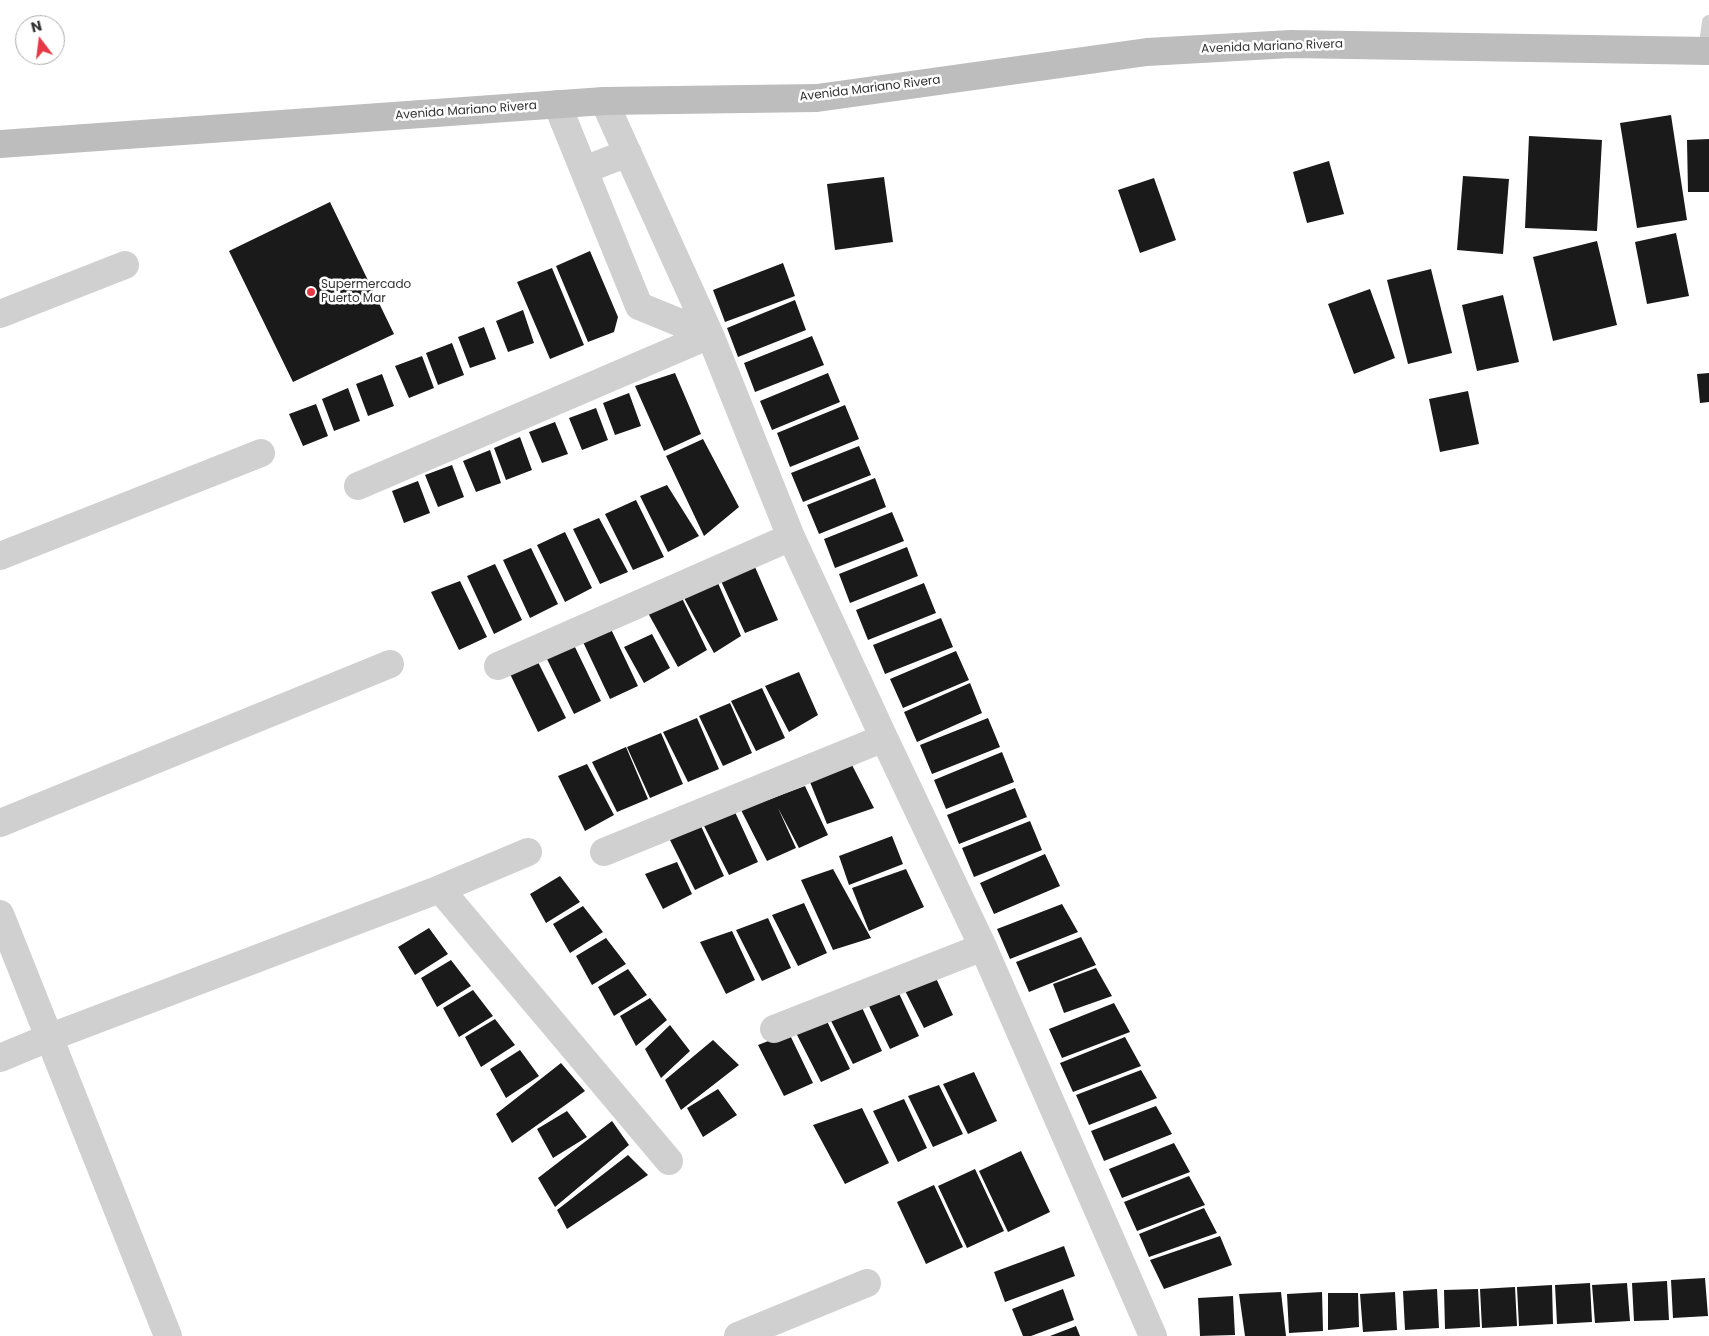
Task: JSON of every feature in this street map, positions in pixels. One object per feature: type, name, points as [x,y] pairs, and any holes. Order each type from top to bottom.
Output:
[{"type":"main road","name":"Avenida Mariano Rivera","points":[[0,144],[604,101],[818,98],[1147,52],[1291,44],[1707,51]]},
{"type":"street","points":[[604,101],[710,335],[791,537],[983,947],[1153,1336]]},
{"type":"street","points":[[557,104],[639,306],[710,335]]},
{"type":"street","points":[[584,170],[628,153]]},
{"type":"street","points":[[0,314],[125,265]]},
{"type":"street","points":[[358,486],[710,335]]},
{"type":"street","points":[[0,556],[261,454]]},
{"type":"street","points":[[498,666],[791,537]]},
{"type":"street","points":[[0,823],[390,664]]},
{"type":"street","points":[[604,852],[884,738]]},
{"type":"street","points":[[0,1058],[440,889],[528,852]]},
{"type":"street","points":[[440,889],[669,1161]]},
{"type":"street","points":[[0,914],[168,1336]]},
{"type":"street","points":[[774,1030],[983,947]]},
{"type":"street","points":[[738,1336],[867,1282]]},
{"type":"lane","points":[[1707,51],[1709,22]]},
{"type":"building","points":[[1671,115],[1687,220],[1637,228],[1620,123]]},
{"type":"building","points":[[1529,136],[1602,140],[1597,231],[1525,228]]},
{"type":"building","points":[[1709,139],[1709,192],[1688,192],[1687,140]]},
{"type":"building","points":[[1329,161],[1344,214],[1307,223],[1293,172]]},
{"type":"building","points":[[1463,176],[1509,179],[1503,254],[1457,250]]},
{"type":"building","points":[[884,177],[893,242],[835,250],[827,184]]},
{"type":"building","points":[[1154,178],[1176,240],[1140,253],[1118,190]]},
{"type":"building","name":"Supermercado Puerto Mar","points":[[330,202],[394,334],[293,382],[229,251]]},
{"type":"building","points":[[1676,233],[1689,296],[1647,304],[1635,242]]},
{"type":"building","points":[[1597,241],[1617,325],[1553,341],[1533,257]]},
{"type":"building","points":[[590,251],[618,317],[614,332],[588,342],[556,266]]},
{"type":"building","points":[[783,263],[795,296],[725,322],[713,290]]},
{"type":"building","points":[[552,268],[584,345],[550,359],[517,282]]},
{"type":"building","points":[[1431,269],[1452,353],[1408,364],[1387,280]]},
{"type":"building","points":[[1370,289],[1395,358],[1354,374],[1328,304]]},
{"type":"building","points":[[1503,295],[1519,362],[1477,371],[1462,305]]},
{"type":"building","points":[[795,300],[806,330],[738,357],[727,328]]},
{"type":"building","points":[[523,310],[534,343],[508,352],[496,321]]},
{"type":"building","points":[[484,327],[496,359],[470,368],[458,337]]},
{"type":"building","points":[[812,336],[824,365],[755,392],[744,363]]},
{"type":"building","points":[[452,343],[464,375],[438,385],[426,353]]},
{"type":"building","points":[[422,356],[434,388],[409,398],[395,366]]},
{"type":"building","points":[[675,373],[701,434],[664,451],[635,386]]},
{"type":"building","points":[[828,373],[840,402],[772,430],[760,401]]},
{"type":"building","points":[[1709,373],[1709,402],[1700,403],[1697,374]]},
{"type":"building","points":[[382,374],[394,406],[368,416],[356,384]]},
{"type":"building","points":[[348,388],[360,421],[334,431],[322,399]]},
{"type":"building","points":[[1468,391],[1479,444],[1440,452],[1429,399]]},
{"type":"building","points":[[629,393],[641,426],[615,435],[603,403]]},
{"type":"building","points":[[316,404],[328,436],[303,446],[289,414]]},
{"type":"building","points":[[845,405],[859,439],[790,467],[777,433]]},
{"type":"building","points":[[596,408],[608,440],[582,450],[569,418]]},
{"type":"building","points":[[555,422],[568,454],[542,463],[529,432]]},
{"type":"building","points":[[520,437],[532,470],[506,480],[494,448]]},
{"type":"building","points":[[703,439],[739,507],[704,536],[666,456]]},
{"type":"building","points":[[859,446],[871,475],[803,502],[791,473]]},
{"type":"building","points":[[490,450],[501,483],[476,492],[463,461]]},
{"type":"building","points":[[452,465],[464,497],[438,507],[425,475]]},
{"type":"building","points":[[875,478],[886,507],[819,534],[807,505]]},
{"type":"building","points":[[418,481],[430,513],[404,523],[392,491]]},
{"type":"building","points":[[667,485],[699,536],[668,552],[640,496]]},
{"type":"building","points":[[636,500],[664,557],[633,570],[605,514]]},
{"type":"building","points":[[892,512],[904,541],[835,568],[824,539]]},
{"type":"building","points":[[599,518],[628,572],[600,584],[573,529]]},
{"type":"building","points":[[565,532],[592,588],[565,602],[537,545]]},
{"type":"building","points":[[907,547],[918,576],[850,603],[839,574]]},
{"type":"building","points":[[531,548],[558,604],[530,618],[503,560]]},
{"type":"building","points":[[495,564],[522,620],[494,634],[467,576]]},
{"type":"building","points":[[755,567],[778,620],[745,633],[721,581]]},
{"type":"building","points":[[460,581],[487,637],[459,650],[431,592]]},
{"type":"building","points":[[718,583],[741,636],[714,653],[684,598]]},
{"type":"building","points":[[924,583],[936,613],[868,640],[856,610]]},
{"type":"building","points":[[682,598],[707,650],[678,667],[648,613]]},
{"type":"building","points":[[941,618],[953,647],[885,674],[873,645]]},
{"type":"building","points":[[611,629],[638,686],[610,699],[583,642]]},
{"type":"building","points":[[652,634],[670,668],[644,683],[624,647]]},
{"type":"building","points":[[574,645],[601,701],[574,714],[546,657]]},
{"type":"building","points":[[956,651],[969,680],[903,708],[890,679]]},
{"type":"building","points":[[538,662],[566,718],[538,732],[510,674]]},
{"type":"building","points":[[799,672],[818,715],[789,732],[765,686]]},
{"type":"building","points":[[970,683],[982,713],[917,742],[904,712]]},
{"type":"building","points":[[762,688],[785,738],[756,751],[731,701]]},
{"type":"building","points":[[730,703],[752,753],[723,766],[699,716]]},
{"type":"building","points":[[697,718],[719,769],[688,782],[663,732]]},
{"type":"building","points":[[988,718],[1000,747],[932,774],[920,745]]},
{"type":"building","points":[[661,733],[683,784],[650,798],[627,747]]},
{"type":"building","points":[[626,747],[648,799],[617,812],[592,762]]},
{"type":"building","points":[[1002,752],[1014,782],[946,809],[934,780]]},
{"type":"building","points":[[587,764],[614,815],[585,831],[558,776]]},
{"type":"building","points":[[852,765],[874,808],[827,824],[810,782]]},
{"type":"building","points":[[805,786],[828,835],[799,848],[778,808],[796,848],[767,861],[741,810]]},
{"type":"building","points":[[1015,788],[1027,817],[959,844],[947,815]]},
{"type":"building","points":[[735,812],[758,862],[729,875],[703,824]]},
{"type":"building","points":[[1030,821],[1042,850],[974,877],[962,848]]},
{"type":"building","points":[[701,826],[724,876],[695,890],[669,838]]},
{"type":"building","points":[[892,836],[903,864],[849,885],[839,856]]},
{"type":"building","points":[[1045,854],[1060,886],[994,914],[980,883]]},
{"type":"building","points":[[677,862],[692,894],[663,909],[645,874]]},
{"type":"building","points":[[833,869],[871,938],[833,950],[801,880]]},
{"type":"building","points":[[906,869],[924,907],[869,931],[852,888]]},
{"type":"building","points":[[560,876],[580,902],[546,923],[530,894]]},
{"type":"building","points":[[804,903],[827,953],[798,966],[772,915]]},
{"type":"building","points":[[1062,904],[1078,932],[1010,959],[997,929]]},
{"type":"building","points":[[583,906],[603,932],[570,953],[553,924]]},
{"type":"building","points":[[768,918],[791,968],[762,981],[736,930]]},
{"type":"building","points":[[429,928],[448,954],[415,975],[398,947]]},
{"type":"building","points":[[732,931],[755,980],[726,994],[700,942]]},
{"type":"building","points":[[1081,937],[1096,965],[1029,992],[1016,962]]},
{"type":"building","points":[[606,938],[626,964],[592,985],[576,956]]},
{"type":"building","points":[[451,960],[471,986],[437,1007],[421,978]]},
{"type":"building","points":[[930,965],[953,1015],[924,1028],[898,977]]},
{"type":"building","points":[[1096,968],[1112,996],[1064,1013],[1053,984]]},
{"type":"building","points":[[628,969],[647,995],[614,1016],[598,987]]},
{"type":"building","points":[[896,987],[919,1036],[890,1049],[865,998]]},
{"type":"building","points":[[473,990],[493,1016],[459,1037],[443,1008]]},
{"type":"building","points":[[650,998],[667,1020],[636,1046],[620,1016]]},
{"type":"building","points":[[859,1001],[882,1051],[853,1064],[827,1013]]},
{"type":"building","points":[[1114,1003],[1130,1032],[1062,1058],[1049,1029]]},
{"type":"building","points":[[495,1019],[515,1045],[481,1067],[465,1037]]},
{"type":"building","points":[[826,1019],[850,1069],[821,1082],[795,1031]]},
{"type":"building","points":[[670,1025],[690,1051],[661,1078],[645,1049]]},
{"type":"building","points":[[789,1033],[813,1083],[784,1096],[758,1045]]},
{"type":"building","points":[[1125,1037],[1141,1066],[1073,1092],[1060,1063]]},
{"type":"building","points":[[713,1040],[739,1065],[681,1110],[665,1080]]},
{"type":"building","points":[[520,1050],[539,1076],[506,1098],[490,1069]]},
{"type":"building","points":[[561,1063],[585,1091],[512,1143],[496,1114]]},
{"type":"building","points":[[1141,1070],[1157,1098],[1089,1125],[1076,1095]]},
{"type":"building","points":[[974,1072],[997,1121],[968,1134],[943,1084]]},
{"type":"building","points":[[939,1085],[963,1134],[933,1147],[908,1096]]},
{"type":"building","points":[[718,1089],[737,1115],[703,1137],[687,1108]]},
{"type":"building","points":[[904,1099],[927,1148],[898,1162],[873,1111]]},
{"type":"building","points":[[1156,1106],[1172,1134],[1104,1161],[1091,1131]]},
{"type":"building","points":[[862,1108],[889,1163],[845,1184],[813,1125]]},
{"type":"building","points":[[567,1111],[587,1137],[553,1158],[537,1129]]},
{"type":"building","points":[[612,1121],[629,1145],[555,1207],[538,1178]]},
{"type":"building","points":[[1174,1143],[1190,1172],[1122,1198],[1109,1169]]},
{"type":"building","points":[[1021,1151],[1050,1212],[1008,1232],[979,1171]]},
{"type":"building","points":[[628,1155],[648,1175],[567,1229],[557,1210]]},
{"type":"building","points":[[975,1169],[1004,1231],[967,1248],[938,1186]]},
{"type":"building","points":[[1189,1176],[1205,1205],[1137,1231],[1124,1202]]},
{"type":"building","points":[[934,1185],[963,1247],[926,1264],[897,1202]]},
{"type":"building","points":[[1204,1208],[1217,1233],[1149,1257],[1139,1234]]},
{"type":"building","points":[[1220,1236],[1232,1265],[1164,1289],[1150,1260]]},
{"type":"building","points":[[1064,1246],[1075,1276],[1005,1302],[994,1272]]},
{"type":"building","points":[[1705,1278],[1708,1316],[1673,1318],[1671,1280]]},
{"type":"building","points":[[1667,1281],[1669,1320],[1634,1321],[1632,1283]]},
{"type":"building","points":[[1590,1283],[1592,1322],[1557,1324],[1555,1285]]},
{"type":"building","points":[[1627,1283],[1630,1321],[1595,1323],[1592,1285]]},
{"type":"building","points":[[1552,1285],[1553,1324],[1519,1326],[1517,1287]]},
{"type":"building","points":[[1515,1287],[1517,1326],[1482,1328],[1480,1289]]},
{"type":"building","points":[[1063,1289],[1074,1320],[1031,1336],[1023,1336],[1012,1309]]},
{"type":"building","points":[[1437,1289],[1439,1328],[1405,1330],[1403,1291]]},
{"type":"building","points":[[1478,1289],[1480,1327],[1445,1329],[1444,1290]]},
{"type":"building","points":[[1281,1292],[1286,1336],[1245,1336],[1239,1294]]},
{"type":"building","points":[[1322,1292],[1323,1331],[1289,1333],[1287,1294]]},
{"type":"building","points":[[1395,1292],[1397,1330],[1363,1332],[1360,1294]]},
{"type":"building","points":[[1328,1293],[1358,1293],[1359,1327],[1328,1330]]},
{"type":"building","points":[[1233,1296],[1235,1335],[1200,1336],[1198,1298]]},
{"type":"building","points":[[1076,1326],[1080,1336],[1050,1336]]},
{"type":"place","name":"Supermercado Puerto Mar","points":[[311,292]]}]
